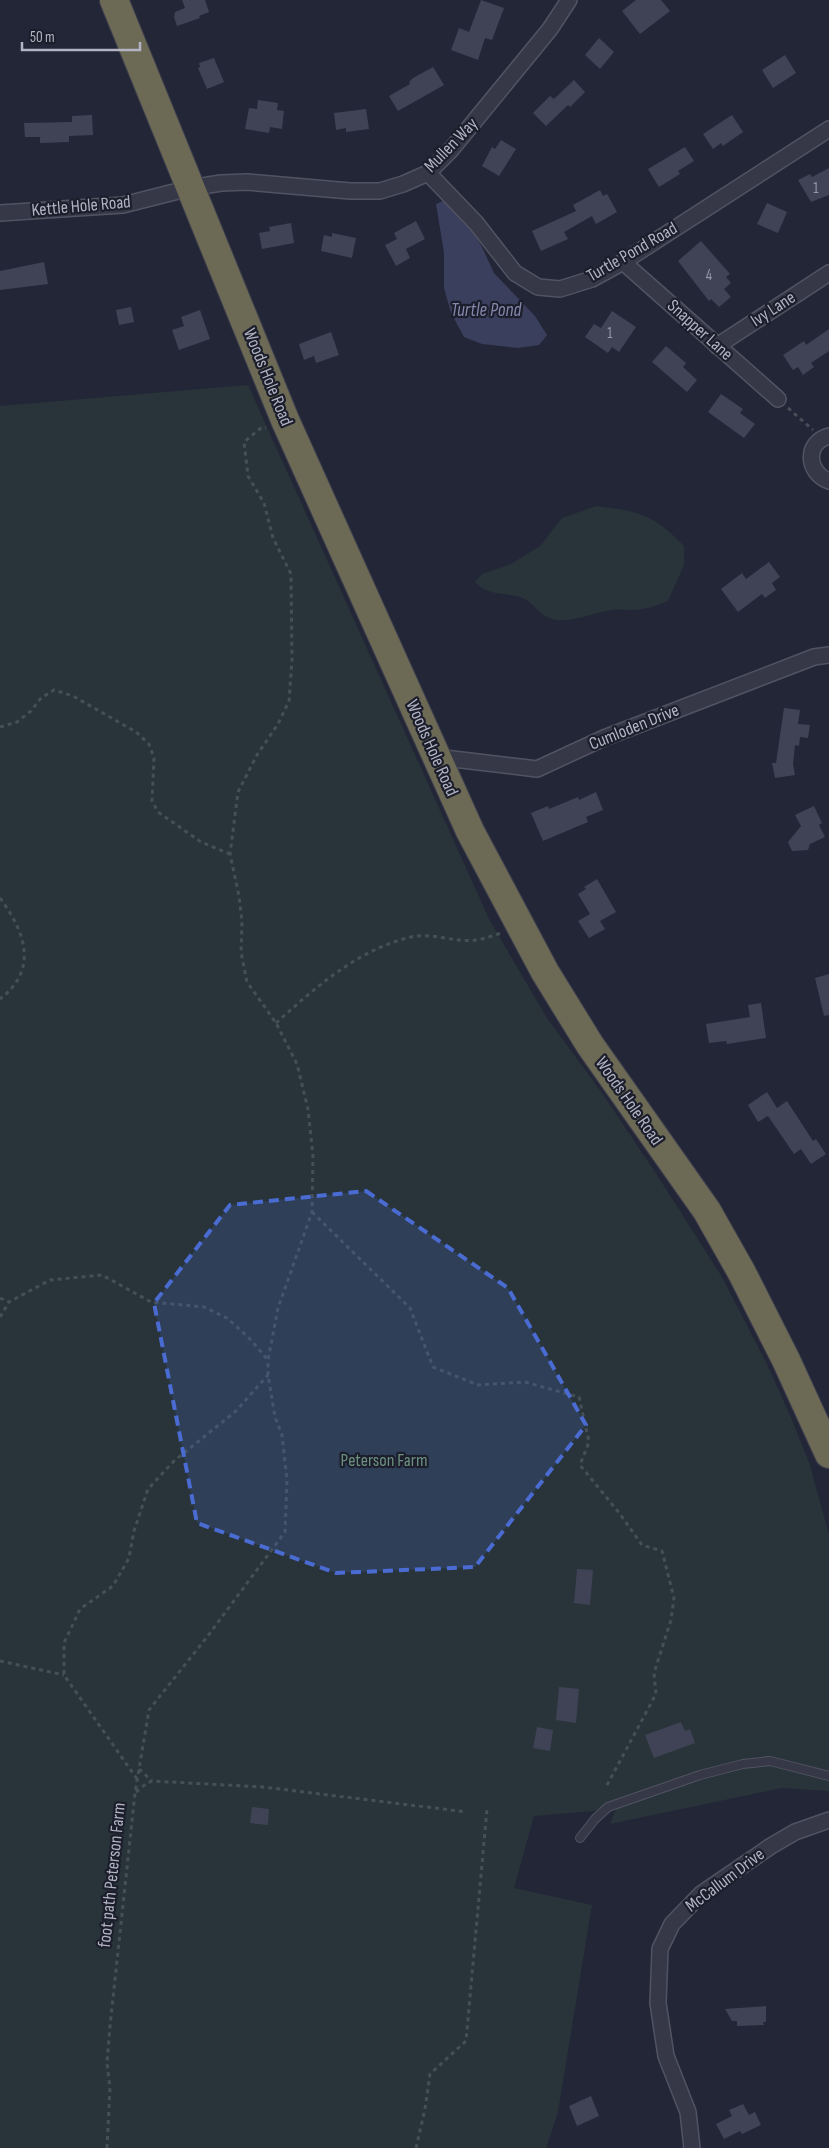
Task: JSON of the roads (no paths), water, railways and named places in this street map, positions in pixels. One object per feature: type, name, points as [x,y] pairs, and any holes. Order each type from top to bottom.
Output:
[{"type":"highway","name":"Woods Hole Road","points":[[114,0],[285,420],[470,831],[545,972],[590,1045],[707,1211],[757,1302],[829,1454]]},
{"type":"street","name":"Mullen Way","points":[[190,188],[222,183],[247,182],[350,191],[380,191],[403,184],[428,173],[486,110],[550,29],[569,0]]},
{"type":"street","name":"Turtle Pond Road","points":[[428,173],[476,223],[515,273],[538,287],[560,289],[592,278],[623,262],[829,130]]},
{"type":"street","name":"Kettle Hole Road","points":[[0,214],[122,205],[190,188]]},
{"type":"street","name":"Snapper Lane","points":[[623,262],[778,399]]},
{"type":"street","name":"Ivy Lane","points":[[718,346],[829,273]]},
{"type":"street","points":[[826,437],[816,443],[811,450],[811,460],[820,477],[829,483]]},
{"type":"street","name":"Cumloden Drive","points":[[436,757],[537,769],[604,738],[814,657],[829,655]]},
{"type":"street","name":"McCallum Drive","points":[[692,2148],[688,2112],[666,2056],[658,2003],[660,1949],[672,1924],[701,1894],[771,1846],[795,1832],[829,1820]]},
{"type":"lane","points":[[580,1838],[595,1819],[608,1807],[700,1775],[735,1766],[770,1761],[829,1776]]},
{"type":"water","name":"Turtle Pond","points":[[443,201],[460,211],[482,247],[494,273],[535,316],[547,335],[539,345],[518,348],[482,344],[464,337],[451,313],[444,288],[444,253],[436,204]]},
{"type":"park label","name":"Peterson Farm","points":[[384,1460]]}]
